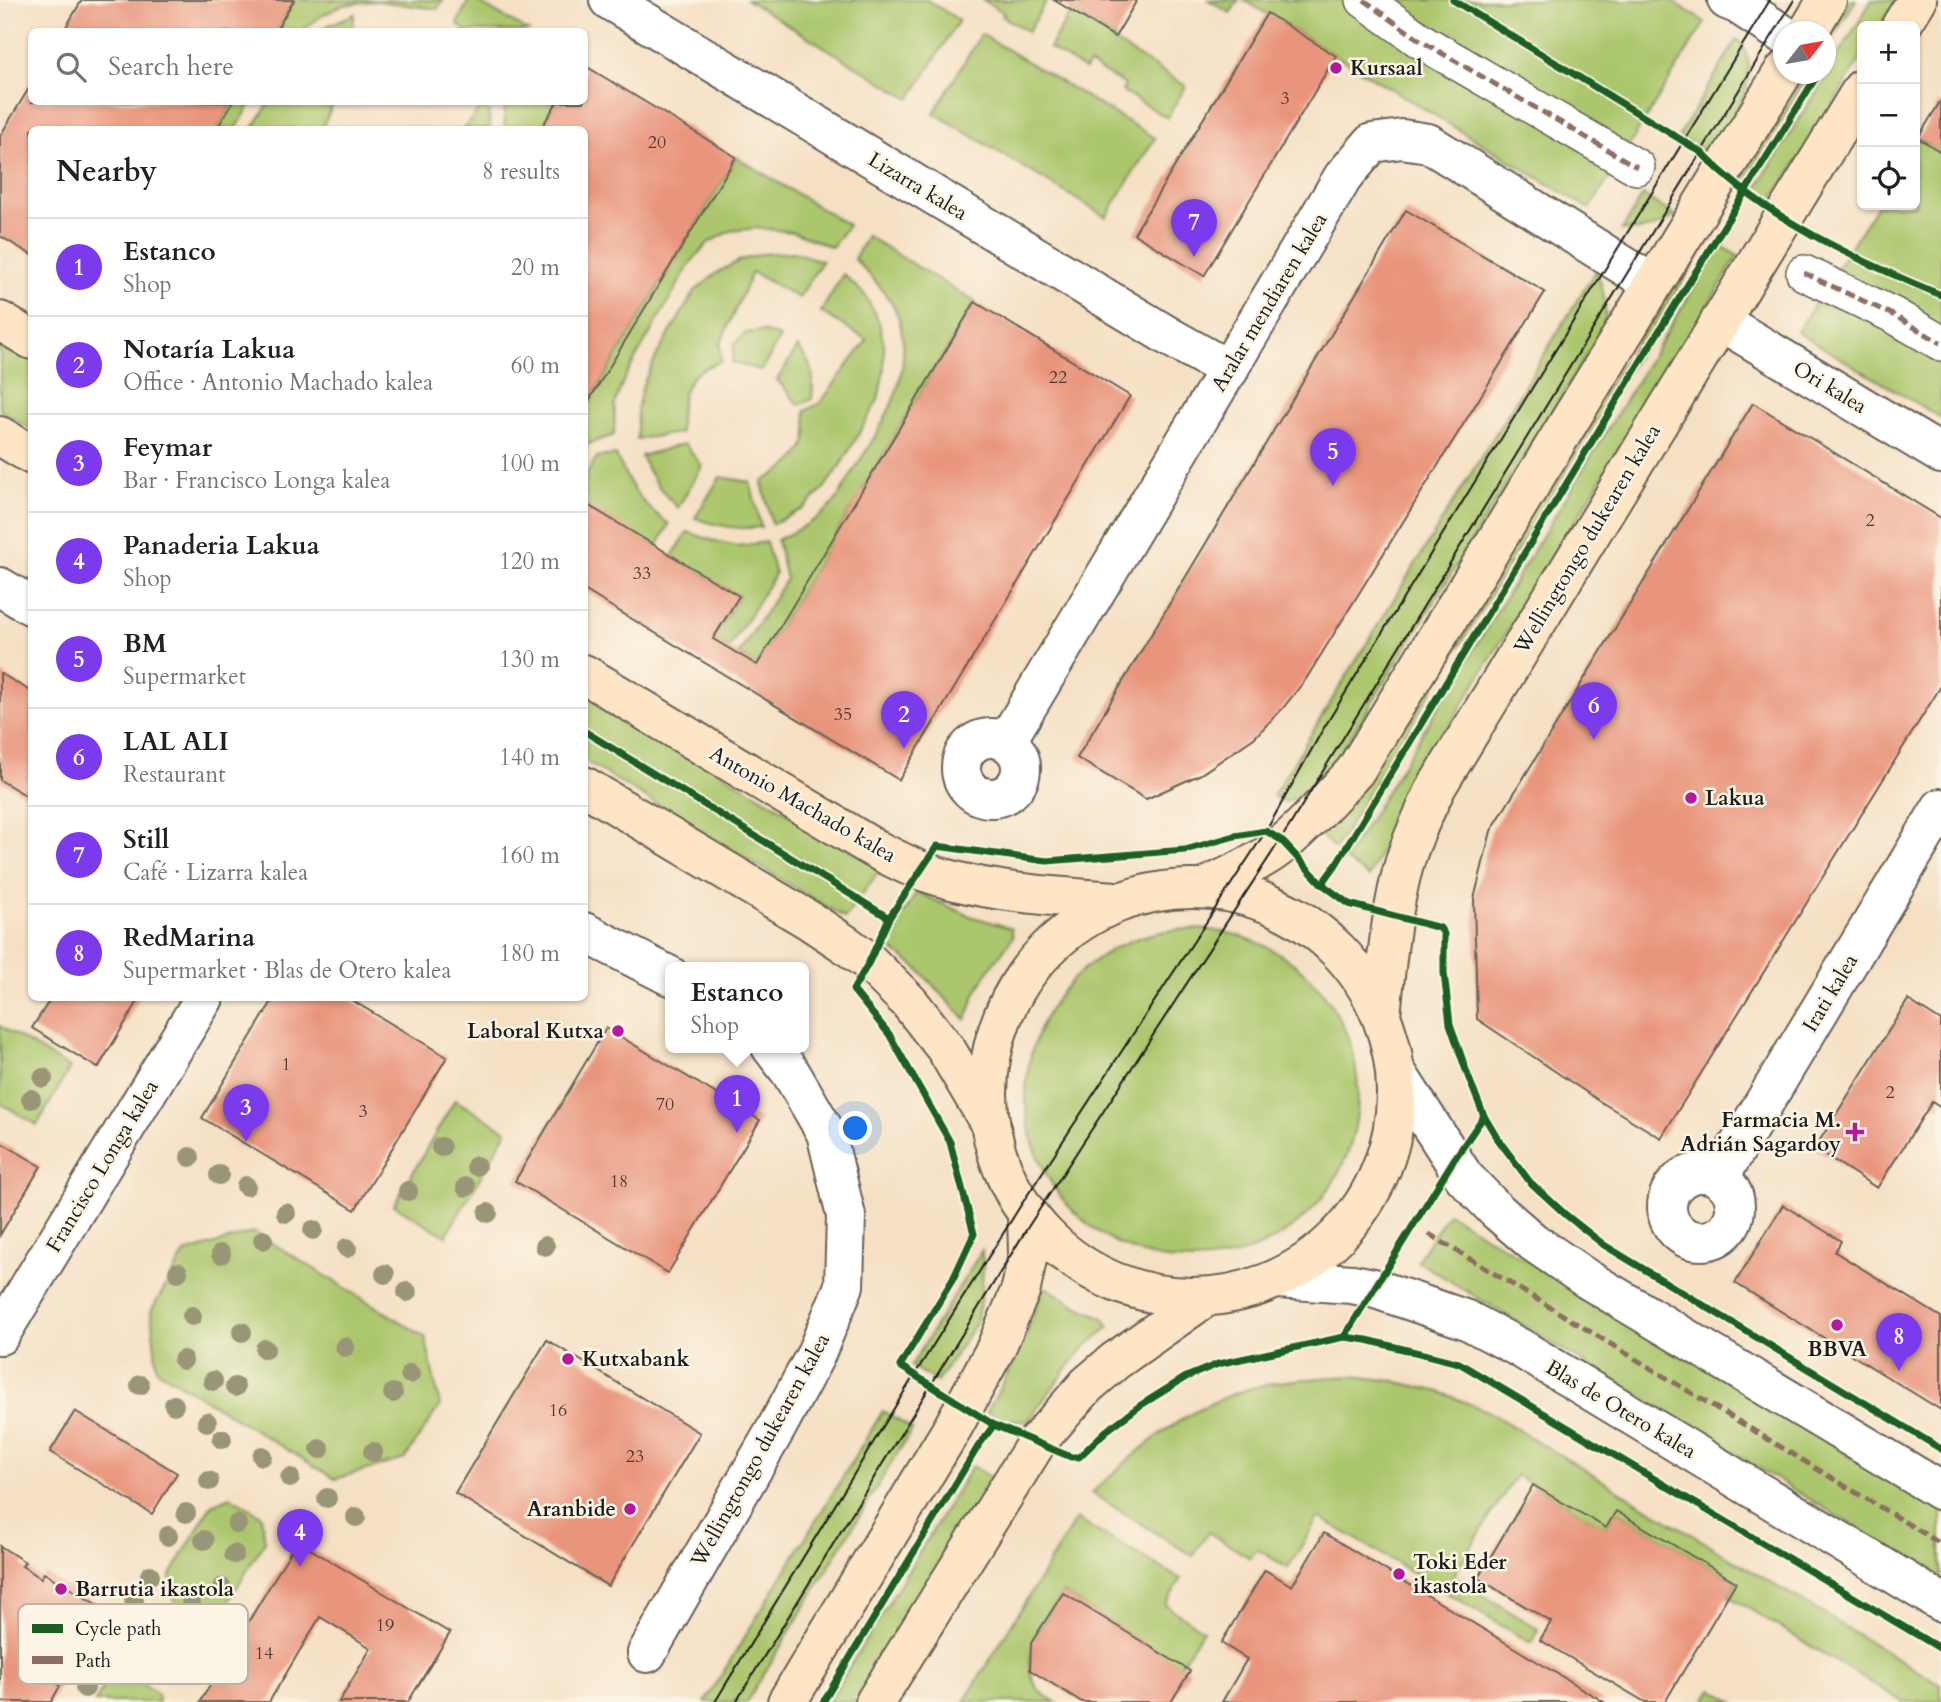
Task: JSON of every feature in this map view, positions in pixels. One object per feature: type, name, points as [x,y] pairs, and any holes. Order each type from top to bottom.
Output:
[{"type":"main road","points":[[1815,21],[1827,0]]},
{"type":"main road","points":[[1904,21],[1917,0]]},
{"type":"main road","points":[[1203,889],[1283,844],[1326,803],[1354,771],[1775,84]]},
{"type":"main road","name":"Wellingtongo dukearen kalea","points":[[1381,1015],[1386,964],[1405,861],[1437,786],[1857,97]]},
{"type":"main road","points":[[0,321],[28,338]]},
{"type":"main road","points":[[0,436],[28,453]]},
{"type":"main road","name":"Antonio Machado kalea","points":[[588,676],[875,849],[919,870],[977,885],[1045,896],[1120,901]]},
{"type":"main road","points":[[588,788],[807,919],[869,962],[909,1002],[946,1049],[990,1124]]},
{"type":"main road","points":[[1203,889],[1245,895],[1275,906],[1302,921],[1327,940],[1348,962],[1367,988],[1381,1015],[1390,1042],[1395,1070],[1396,1107],[1390,1143],[1378,1177],[1360,1209],[1337,1237],[1310,1261],[1278,1279],[1243,1291],[1206,1297],[1167,1296],[1128,1287],[1092,1271],[1060,1249],[1027,1214],[1002,1166],[990,1124],[988,1084],[993,1045],[1006,1007],[1026,973],[1053,942],[1084,919],[1120,901],[1161,891],[1203,889]]},
{"type":"main road","points":[[787,1702],[953,1427],[996,1348],[1021,1289],[1028,1254],[1027,1214]]},
{"type":"main road","points":[[875,1702],[1037,1442],[1062,1411],[1096,1377],[1206,1297]]},
{"type":"street","name":"Lizarra kalea","points":[[609,0],[1229,370]]},
{"type":"street","points":[[1364,0],[1421,41],[1637,167]]},
{"type":"street","points":[[1727,0],[1773,28]]},
{"type":"street","name":"Aralar mendiaren kalea","points":[[1006,742],[1343,177],[1372,143],[1402,139],[1428,143],[1653,284]]},
{"type":"street","points":[[1804,273],[1893,316],[1941,343]]},
{"type":"street","name":"Ori kalea","points":[[1720,321],[1941,454]]},
{"type":"street","points":[[0,587],[28,604]]},
{"type":"street","name":"Irati kalea","points":[[1719,1178],[1941,808]]},
{"type":"street","points":[[588,934],[665,973]]},
{"type":"street","name":"Francisco Longa kalea","points":[[0,1335],[202,1001]]},
{"type":"street","name":"Wellingtongo dukearen kalea","points":[[647,1653],[809,1368],[844,1286],[846,1216],[826,1133],[791,1073],[776,1053]]},
{"type":"street","points":[[1395,1070],[1464,1177],[1533,1242],[1587,1279],[1941,1491]]},
{"type":"street","name":"Blas de Otero kalea","points":[[1278,1279],[1373,1288],[1466,1320],[1520,1348],[1941,1602]]},
{"type":"green space","points":[[294,0],[443,0],[437,9],[376,1],[343,5],[305,28],[277,28]]},
{"type":"green space","points":[[469,0],[474,0],[523,28],[462,28],[457,23]]},
{"type":"green space","points":[[747,0],[927,0],[959,20],[910,99]]},
{"type":"green space","points":[[983,0],[1047,0],[1028,32]]},
{"type":"green space","points":[[1209,0],[1239,0],[1230,13]]},
{"type":"green space","points":[[1244,0],[1670,0],[1705,22],[1590,209]]},
{"type":"green space","points":[[1850,0],[1856,0],[1836,33],[1836,24]]},
{"type":"green space","points":[[1872,0],[1896,0],[1883,21],[1859,21]]},
{"type":"green space","points":[[1072,10],[1115,37],[1113,41],[1186,86],[1167,118],[1122,91],[1125,85],[1089,64],[1085,70],[1049,48]]},
{"type":"green space","points":[[355,14],[353,28],[326,28]]},
{"type":"green space","points":[[1857,24],[1857,64],[1772,199],[1756,189],[1820,84],[1836,84],[1836,59]]},
{"type":"green space","points":[[981,34],[1155,138],[1106,217],[934,113]]},
{"type":"green space","points":[[1737,39],[1746,53],[1749,67],[1747,83],[1735,113],[1710,155],[1679,136]]},
{"type":"green space","points":[[1799,84],[1804,84],[1746,179],[1742,176]]},
{"type":"green space","points":[[231,105],[250,105],[238,126],[218,126]]},
{"type":"green space","points":[[268,105],[333,105],[323,126],[254,126]]},
{"type":"green space","points":[[483,105],[488,105],[490,126],[466,126]]},
{"type":"green space","points":[[504,105],[555,105],[542,126],[505,126]]},
{"type":"green space","points":[[1920,139],[1941,152],[1941,418],[1797,332],[1874,210],[1920,210]]},
{"type":"green space","points":[[736,157],[848,225],[832,247],[793,232],[757,228],[730,231],[708,243],[691,262],[625,377],[615,403],[614,435],[588,444],[588,404]]},
{"type":"green space","points":[[1643,195],[1675,216],[1650,228],[1622,230]]},
{"type":"green space","points":[[867,236],[975,302],[757,665],[739,654],[786,579],[777,540],[813,520],[836,501],[888,413],[900,378],[903,340],[896,311],[880,287],[854,259]]},
{"type":"green space","points":[[1705,236],[1709,238],[1335,849],[1320,834]]},
{"type":"green space","points":[[1720,245],[1738,256],[1443,736],[1389,834],[1369,877],[1345,860]]},
{"type":"green space","points":[[793,252],[822,261],[799,298],[752,272],[720,344],[721,361],[695,374],[686,387],[680,433],[637,439],[637,410],[643,384],[695,291],[718,272],[741,260],[762,254]]},
{"type":"green space","points":[[1596,270],[1606,312],[1604,327],[1348,741],[1320,777],[1303,792],[1284,802],[1273,796]]},
{"type":"green space","points":[[843,274],[865,295],[879,322],[884,345],[884,370],[878,400],[842,463],[822,491],[803,509],[772,524],[762,482],[797,457],[806,443],[805,411],[820,403],[867,340],[821,312]]},
{"type":"green space","points":[[762,331],[780,337],[762,370],[732,363],[734,344],[746,333]]},
{"type":"green space","points":[[0,342],[28,358],[28,427],[0,410]]},
{"type":"green space","points":[[798,347],[810,365],[813,383],[812,399],[799,405],[777,380]]},
{"type":"green space","points":[[685,444],[702,466],[678,508],[656,484],[641,456]]},
{"type":"green space","points":[[616,455],[637,494],[669,524],[657,547],[588,508],[588,472],[597,457]]},
{"type":"green space","points":[[720,477],[750,482],[761,527],[728,527],[695,518]]},
{"type":"green space","points":[[688,532],[738,546],[766,542],[775,574],[729,648],[713,639],[739,596],[672,556]]},
{"type":"green space","points":[[588,693],[881,868],[845,918],[588,763]]},
{"type":"green space","points":[[917,892],[970,916],[1011,928],[1013,937],[976,992],[966,1020],[917,968],[885,944]]},
{"type":"green space","points":[[1192,929],[1240,936],[1255,942],[1284,957],[1309,978],[1330,1003],[1345,1032],[1351,1047],[1358,1095],[1351,1143],[1345,1158],[1330,1187],[1309,1212],[1284,1233],[1255,1248],[1240,1254],[1192,1261],[1144,1254],[1129,1248],[1100,1233],[1075,1212],[1054,1187],[1039,1158],[1033,1143],[1026,1095],[1033,1047],[1039,1032],[1054,1003],[1075,978],[1100,957],[1129,942],[1144,936]]},
{"type":"green space","points":[[0,1026],[70,1068],[37,1125],[0,1103]]},
{"type":"green space","points":[[455,1100],[507,1131],[446,1236],[394,1205]]},
{"type":"green space","points":[[1448,1213],[1941,1510],[1941,1579],[1417,1261]]},
{"type":"green space","points":[[254,1232],[425,1337],[440,1405],[405,1459],[335,1479],[157,1370],[151,1311],[185,1253]]},
{"type":"green space","points":[[982,1250],[981,1296],[976,1323],[937,1382],[911,1366]]},
{"type":"green space","points":[[1047,1288],[1103,1318],[1109,1327],[1086,1346],[1027,1422],[999,1418],[987,1412],[1018,1352],[1042,1289]]},
{"type":"green space","points":[[1353,1376],[1394,1381],[1440,1392],[1487,1411],[1941,1685],[1941,1702],[1903,1702],[1728,1596],[1736,1582],[1616,1511],[1606,1528],[1516,1475],[1453,1576],[1538,1629],[1531,1643],[1319,1517],[1288,1568],[1257,1549],[1250,1558],[1208,1532],[1193,1556],[1092,1493],[1146,1445],[1207,1405],[1264,1385],[1302,1379]]},
{"type":"green space","points":[[883,1411],[912,1429],[747,1702],[705,1702]]},
{"type":"green space","points":[[972,1466],[992,1478],[856,1702],[828,1702]]},
{"type":"green space","points":[[231,1497],[261,1515],[265,1541],[227,1604],[176,1604],[170,1577],[211,1505]]},
{"type":"green space","points":[[1076,1519],[1181,1579],[1165,1605],[1203,1630],[1180,1666],[1063,1593],[1035,1639],[1030,1664],[1038,1689],[1056,1702],[964,1702]]},
{"type":"green space","points":[[105,1684],[142,1684],[157,1693],[158,1702],[95,1702]]},
{"type":"green space","points":[[1712,1689],[1734,1702],[1704,1702]]},
{"type":"building","points":[[82,0],[294,0],[277,28],[65,28]]},
{"type":"building","points":[[1054,0],[1137,0],[1115,37]]},
{"type":"building","points":[[1267,13],[1336,56],[1204,276],[1134,234]]},
{"type":"building","points":[[588,67],[736,157],[588,402],[588,126],[542,126],[555,105],[588,105]]},
{"type":"building","points":[[28,90],[28,105],[231,105],[218,126],[28,126],[28,253],[0,236],[0,136]]},
{"type":"building","points":[[1941,100],[1941,152],[1920,139],[1920,135]]},
{"type":"building","points":[[1406,210],[1545,292],[1306,679],[1254,738],[1201,774],[1146,799],[1077,758]]},
{"type":"building","points":[[975,302],[1130,396],[899,780],[588,592],[588,505],[739,596],[713,639],[757,665]]},
{"type":"building","name":"Lakua","points":[[1753,403],[1941,518],[1941,686],[1661,1138],[1601,1102],[1477,1019],[1474,899],[1491,831]]},
{"type":"building","points":[[0,673],[28,690],[28,797],[0,780]]},
{"type":"building","points":[[1908,1000],[1941,1021],[1941,1108],[1932,1102],[1877,1188],[1815,1148]]},
{"type":"building","points":[[49,1001],[138,1001],[98,1068],[32,1028]]},
{"type":"building","points":[[272,1001],[353,1001],[447,1057],[355,1210],[202,1118]]},
{"type":"building","points":[[606,1028],[760,1120],[668,1273],[515,1181]]},
{"type":"building","points":[[0,1142],[41,1166],[0,1235]]},
{"type":"building","points":[[1783,1205],[1841,1241],[1835,1252],[1941,1317],[1941,1410],[1735,1283]]},
{"type":"building","points":[[547,1340],[700,1433],[608,1586],[455,1493]]},
{"type":"building","points":[[75,1411],[177,1473],[152,1514],[50,1452]]},
{"type":"building","points":[[1533,1485],[1606,1528],[1616,1511],[1736,1582],[1665,1702],[1645,1702],[1540,1640],[1551,1622],[1478,1578]]},
{"type":"building","points":[[1324,1533],[1604,1702],[1222,1702],[1247,1659],[1221,1643],[1265,1570],[1292,1586]]},
{"type":"building","points":[[297,1541],[450,1633],[408,1702],[339,1702],[371,1648],[320,1617],[269,1702],[200,1702],[211,1684],[248,1684],[248,1622]]},
{"type":"building","points":[[0,1546],[25,1562],[22,1566],[41,1578],[44,1573],[96,1604],[18,1604],[18,1684],[60,1686],[51,1702],[0,1702]]},
{"type":"building","points":[[1063,1593],[1190,1671],[1171,1702],[1082,1702],[1030,1670],[1031,1643]]},
{"type":"tram line","points":[[715,1702],[1021,1205],[1266,831],[1322,731],[1770,0]]},
{"type":"tram line","points":[[736,1702],[1028,1227],[1290,825],[1794,0]]},
{"type":"marked path","points":[[1364,0],[1421,41],[1637,167]]},
{"type":"marked path","points":[[1804,273],[1893,315],[1941,343]]},
{"type":"marked path","points":[[1429,1234],[1941,1544]]},
{"type":"cycle path","points":[[1453,0],[1701,152],[1725,175],[1782,217],[1845,252],[1941,295]]},
{"type":"cycle path","points":[[1322,884],[1812,84]]},
{"type":"cycle path","points":[[588,733],[889,918]]},
{"type":"cycle path","points":[[1941,1449],[1604,1245],[1566,1215],[1530,1182],[1484,1116],[1450,1024],[1444,973],[1444,934],[1440,928],[1349,904],[1322,884],[1281,840],[1266,831],[1235,836],[1185,850],[1047,861],[937,846],[889,918],[853,990],[889,1034],[950,1142],[974,1234],[953,1279],[900,1366],[994,1425],[1071,1457],[1079,1457],[1106,1431],[1186,1377],[1218,1364],[1344,1337],[1367,1340],[1459,1363],[1941,1649]]},
{"type":"cycle path","points":[[1344,1337],[1453,1161],[1484,1116]]},
{"type":"cycle path","points":[[823,1702],[979,1445],[994,1425]]},
{"type":"place","name":"Kursaal","points":[[1336,68]]},
{"type":"place","name":"Still","points":[[1194,257]]},
{"type":"place","name":"BM","points":[[1333,486]]},
{"type":"place","name":"LAL ALI","points":[[1594,740]]},
{"type":"place","name":"Notaría Lakua","points":[[904,749]]},
{"type":"place","name":"Lakua","points":[[1691,798]]},
{"type":"place","name":"Laboral Kutxa","points":[[618,1031]]},
{"type":"place","name":"Farmacia M. Adrián Sagardoy","points":[[1855,1132]]},
{"type":"place","name":"Estanco","points":[[737,1133]]},
{"type":"place","name":"Feymar","points":[[246,1142]]},
{"type":"place","name":"BBVA","points":[[1837,1325]]},
{"type":"place","name":"Kutxabank","points":[[568,1359]]},
{"type":"place","name":"RedMarina","points":[[1899,1371]]},
{"type":"place","name":"Aranbide","points":[[630,1509]]},
{"type":"place","name":"Panaderia Lakua","points":[[300,1567]]},
{"type":"place","name":"Toki Eder ikastola","points":[[1399,1574]]},
{"type":"place","name":"Barrutia ikastola","points":[[61,1589]]}]
